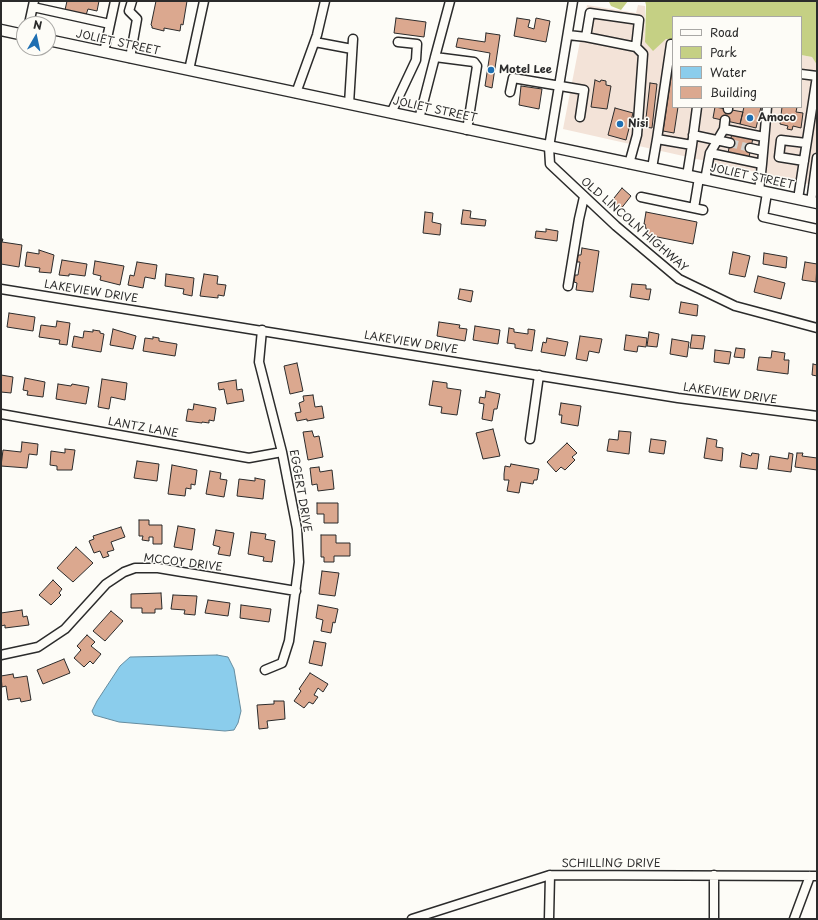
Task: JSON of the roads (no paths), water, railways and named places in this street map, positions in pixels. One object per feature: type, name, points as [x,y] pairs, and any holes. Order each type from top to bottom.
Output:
[{"type":"main road","points":[[1,30],[16,33]]},
{"type":"main road","name":"JOLIET STREET","points":[[56,42],[467,130],[814,202]]},
{"type":"street","points":[[104,52],[115,1]]},
{"type":"street","points":[[130,58],[137,19],[130,11],[132,1]]},
{"type":"street","points":[[189,70],[204,1]]},
{"type":"street","points":[[296,93],[315,42],[325,1]]},
{"type":"street","points":[[419,119],[450,1]]},
{"type":"street","name":"OLD LINCOLN HIGHWAY","points":[[573,1],[549,147],[550,164],[584,197],[679,279],[735,306],[817,328]]},
{"type":"street","points":[[31,16],[33,4],[110,24]]},
{"type":"street","points":[[586,36],[590,13],[639,20],[636,47]]},
{"type":"street","points":[[568,35],[586,36],[636,47],[643,54],[636,135],[630,164]]},
{"type":"street","points":[[349,104],[352,39]]},
{"type":"street","points":[[315,42],[352,49]]},
{"type":"street","points":[[391,113],[416,60],[417,44],[398,42]]},
{"type":"street","points":[[652,168],[671,44]]},
{"type":"street","points":[[435,57],[474,62],[476,64],[476,79],[467,130]]},
{"type":"street","points":[[798,199],[817,76],[802,74]]},
{"type":"street","points":[[510,92],[513,78],[584,90],[580,117]]},
{"type":"street","points":[[687,176],[697,108]]},
{"type":"street","points":[[767,108],[762,164],[763,217],[817,229]]},
{"type":"street","points":[[694,208],[710,153],[725,124],[764,137]]},
{"type":"street","points":[[693,135],[730,143]]},
{"type":"street","points":[[657,139],[692,145]]},
{"type":"street","points":[[804,161],[779,157],[780,146],[781,140],[806,143]]},
{"type":"street","points":[[750,148],[763,151]]},
{"type":"street","points":[[710,153],[762,164]]},
{"type":"street","points":[[814,202],[817,158]]},
{"type":"street","points":[[568,286],[584,197]]},
{"type":"street","points":[[641,197],[703,210]]},
{"type":"street","name":"LAKEVIEW DRIVE","points":[[1,289],[678,398],[817,416]]},
{"type":"street","name":"EGGERT DRIVE","points":[[262,330],[259,362],[282,452],[297,529],[299,562],[289,641],[282,663],[265,670]]},
{"type":"street","points":[[530,439],[539,375]]},
{"type":"street","name":"LANTZ LANE","points":[[1,414],[249,458],[282,452]]},
{"type":"street","name":"MCCOY DRIVE","points":[[1,655],[38,647],[65,630],[106,584],[124,572],[135,568],[158,568],[296,591]]},
{"type":"street","points":[[549,919],[550,875]]},
{"type":"street","name":"SCHILLING DRIVE","points":[[412,919],[550,875],[813,876]]},
{"type":"street","points":[[714,875],[714,919]]},
{"type":"street","points":[[794,919],[813,876]]},
{"type":"water","points":[[217,655],[228,657],[234,669],[241,711],[238,723],[234,730],[225,731],[119,722],[94,715],[92,711],[120,666],[130,657]]},
{"type":"tunnel","points":[[730,143],[750,148]]},
{"type":"place","name":"Motel Lee","points":[[491,70]]},
{"type":"place","name":"Amoco","points":[[750,118]]},
{"type":"place","name":"Nisi","points":[[620,124]]}]
